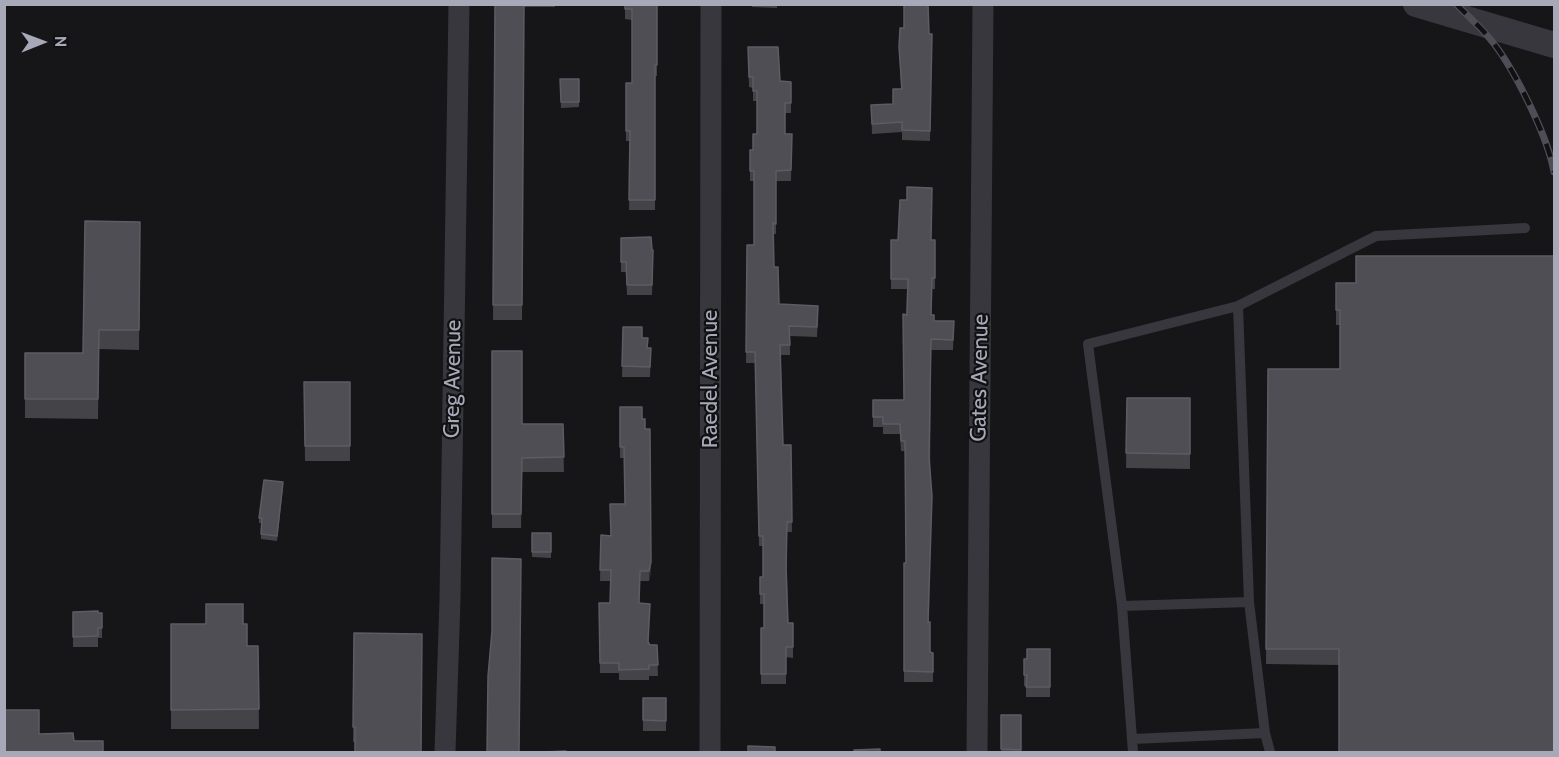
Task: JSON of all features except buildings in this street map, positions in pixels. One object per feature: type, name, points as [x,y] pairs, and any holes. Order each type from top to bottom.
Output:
[{"type":"street","name":"Greg Avenue","points":[[445,753],[459,4]]},
{"type":"street","name":"Raedel Avenue","points":[[710,753],[711,4]]},
{"type":"street","name":"Gates Avenue","points":[[977,753],[984,4]]},
{"type":"street","points":[[1416,4],[1554,45]]},
{"type":"lane","points":[[1133,753],[1122,606],[1088,344],[1238,306],[1376,236],[1525,228]]},
{"type":"lane","points":[[1238,306],[1249,602],[1265,732],[1270,753]]},
{"type":"lane","points":[[1122,606],[1249,602]]},
{"type":"lane","points":[[1133,739],[1265,732]]},
{"type":"railway","points":[[1456,4],[1491,39],[1512,72],[1538,124],[1554,172]]}]
